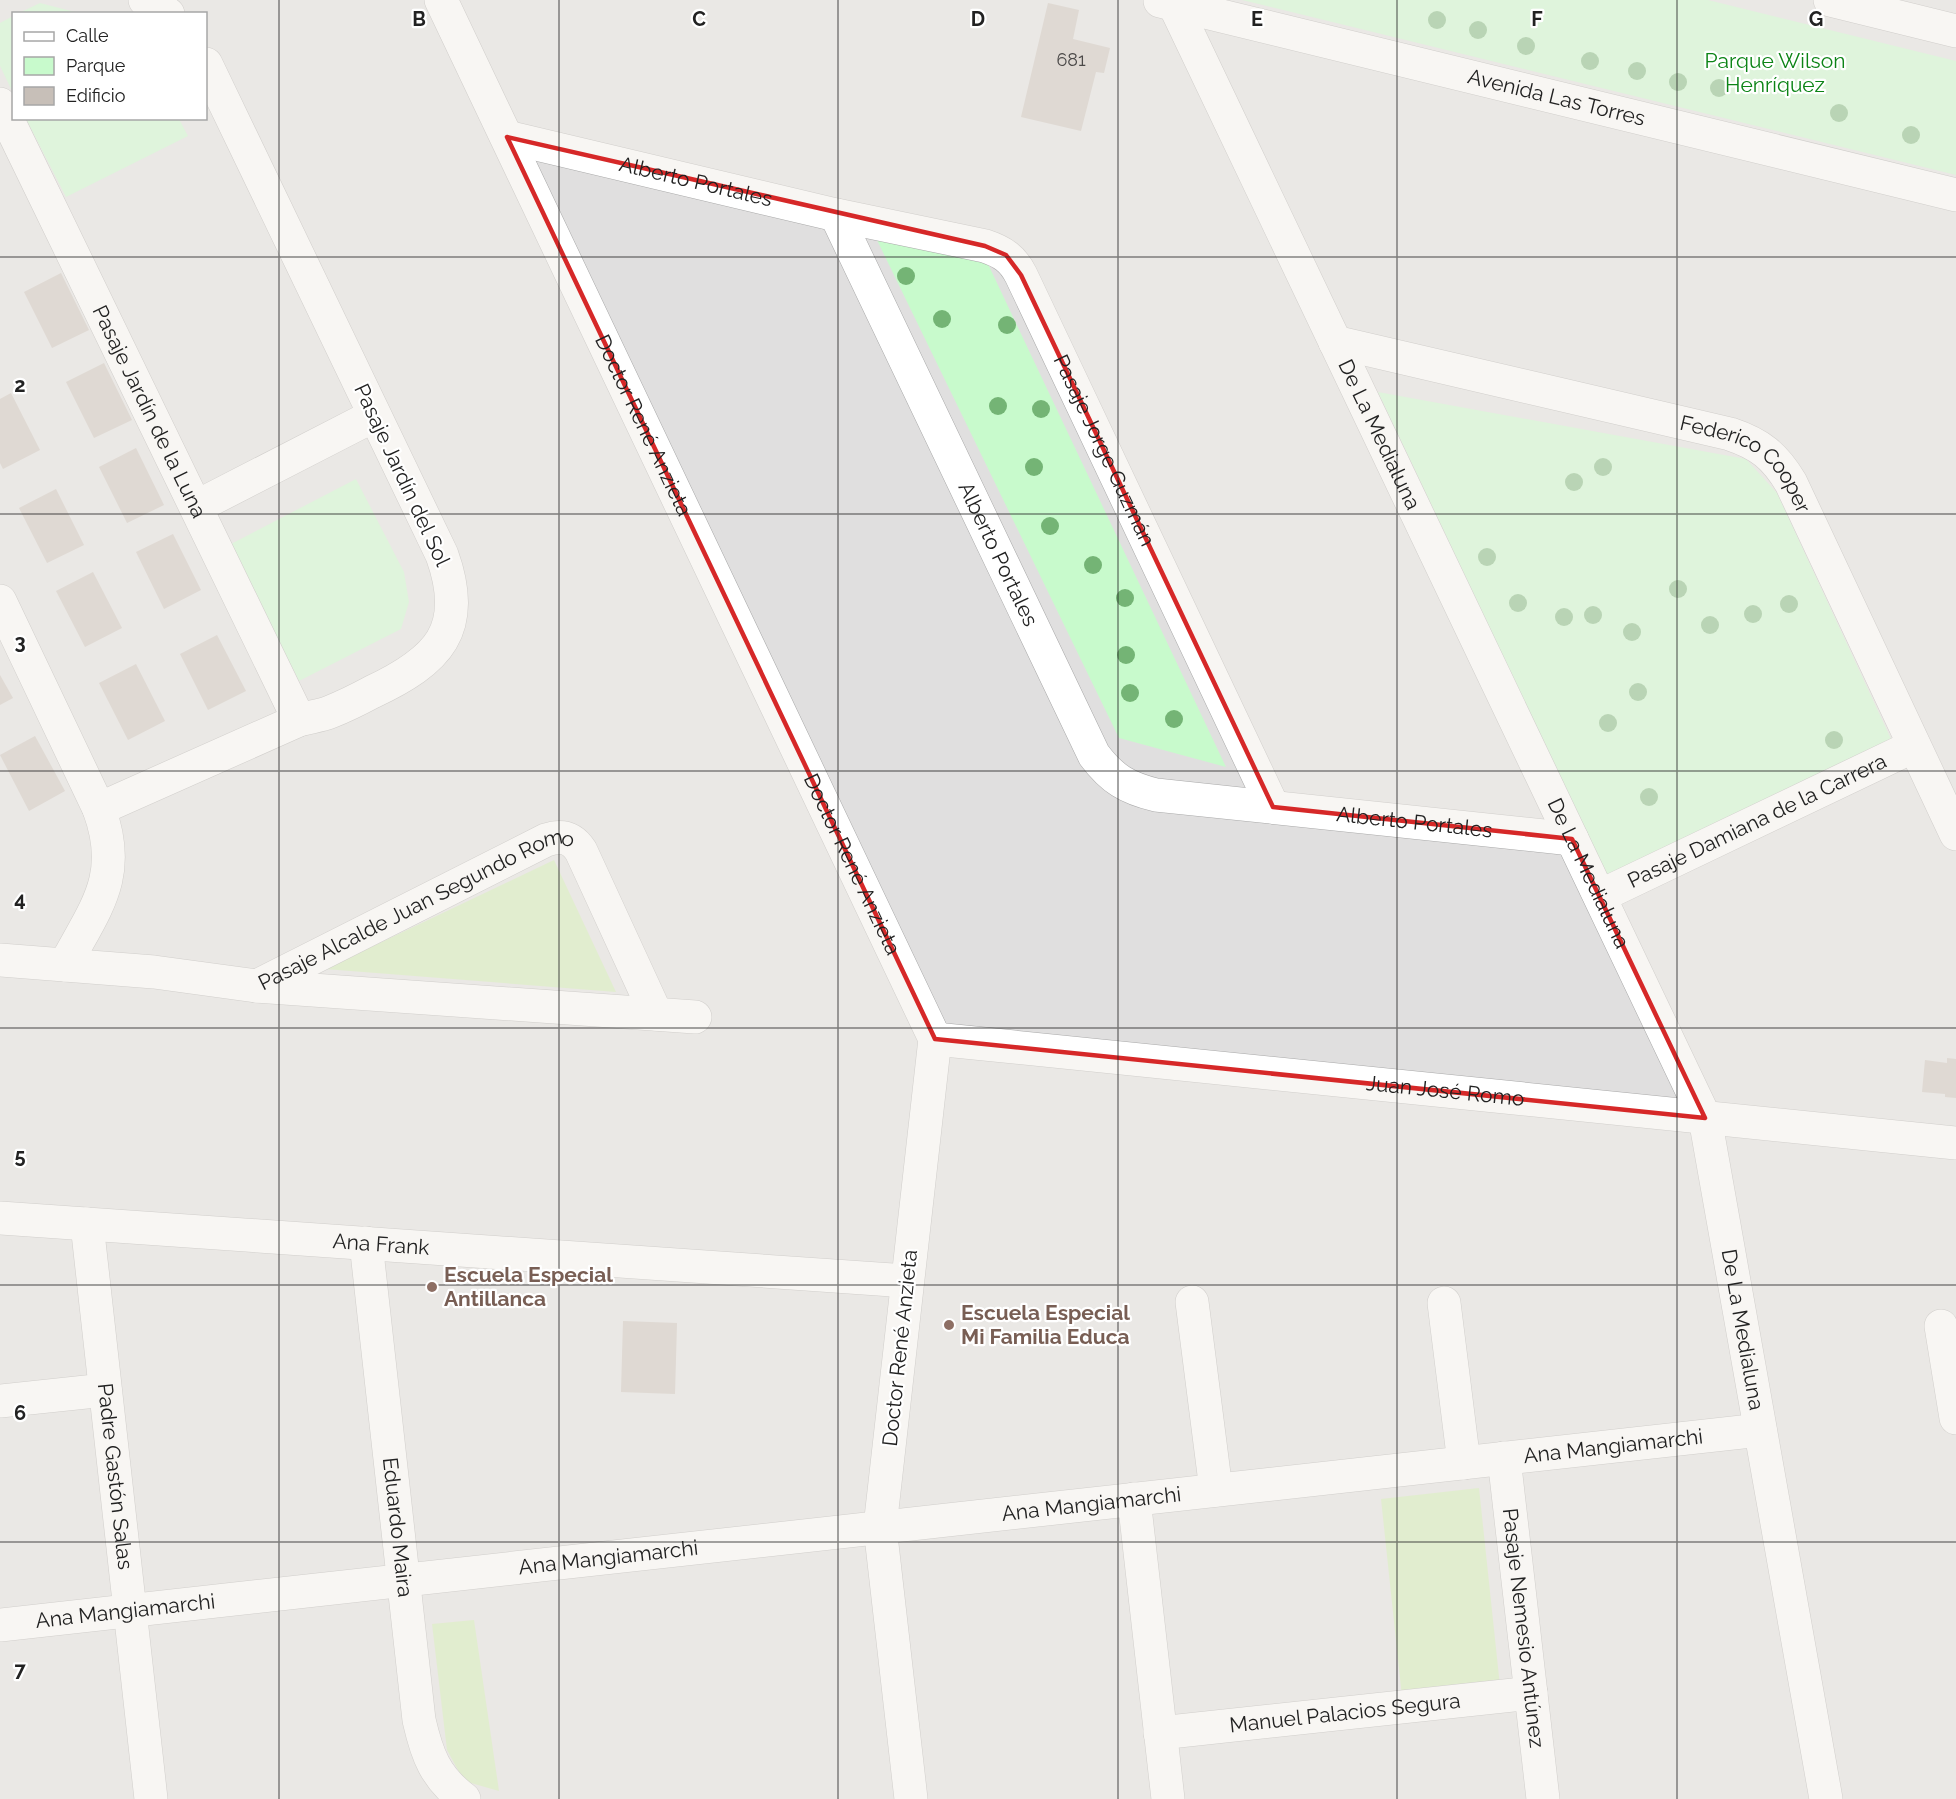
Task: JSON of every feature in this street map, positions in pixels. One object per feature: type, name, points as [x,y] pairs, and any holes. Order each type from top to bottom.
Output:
[{"type":"street","points":[[145,0],[165,12]]},
{"type":"street","name":"Doctor René Anzieta","points":[[441,0],[935,1039],[880,1527],[910,1799]]},
{"type":"street","points":[[1830,0],[1902,9],[1956,31]]},
{"type":"street","name":"Avenida Las Torres","points":[[1165,2],[1952,201]]},
{"type":"street","name":"De La Medialuna","points":[[1165,2],[1335,342],[1705,1118],[1826,1799]]},
{"type":"street","name":"Pasaje Jardín del Sol","points":[[99,809],[299,720],[329,713],[402,678],[433,654],[450,621],[452,587],[442,555],[373,416],[207,66]]},
{"type":"street","name":"Pasaje Jardín de la Luna","points":[[0,104],[299,720]]},
{"type":"street","name":"Alberto Portales","points":[[507,137],[836,215],[1094,755],[1117,780],[1136,790],[1156,795],[1572,838]]},
{"type":"street","name":"Pasaje Jorge Guzmán","points":[[836,215],[985,246],[1006,255],[1015,264],[1273,807]]},
{"type":"street","name":"Federico Cooper","points":[[1335,342],[1730,434],[1750,441],[1767,452],[1781,466],[1791,483],[1956,834]]},
{"type":"street","points":[[196,507],[373,416]]},
{"type":"street","points":[[0,602],[99,809],[108,841],[110,860],[108,879],[65,965]]},
{"type":"street","name":"Pasaje Damiana de la Carrera","points":[[1599,896],[1914,746]]},
{"type":"street","name":"Pasaje Alcalde Juan Segundo Romo","points":[[256,986],[546,840],[561,836],[576,843],[581,851],[656,1014]]},
{"type":"street","points":[[0,960],[154,972],[256,986]]},
{"type":"street","name":"Pasaje Alcalde Juan Segundo Romo","points":[[256,986],[695,1017]]},
{"type":"street","name":"Juan José Romo","points":[[935,1039],[1956,1143]]},
{"type":"street","name":"Ana Frank","points":[[0,1218],[907,1281]]},
{"type":"street","name":"Padre Gastón Salas","points":[[87,1224],[151,1799]]},
{"type":"street","name":"Eduardo Maira","points":[[366,1243],[420,1720],[429,1758],[438,1774],[464,1799]]},
{"type":"street","points":[[1192,1302],[1216,1490]]},
{"type":"street","points":[[1444,1303],[1464,1463]]},
{"type":"street","points":[[1941,1326],[1956,1418]]},
{"type":"street","points":[[0,1401],[105,1390]]},
{"type":"street","name":"Ana Mangiamarchi","points":[[0,1624],[1760,1430]]},
{"type":"street","name":"Pasaje Nemesio Antúnez","points":[[1504,1458],[1543,1799]]},
{"type":"street","points":[[1134,1499],[1167,1799]]},
{"type":"street","name":"Manuel Palacios Segura","points":[[1160,1733],[1531,1693]]},
{"type":"highlighted area","points":[[507,137],[985,246],[1006,255],[1021,275],[1273,807],[1572,839],[1705,1118],[935,1039]]},
{"type":"shaded area","points":[[0,0],[1956,0],[1956,1799],[0,1799]]},
{"type":"green space","name":"Parque Wilson Henríquez","points":[[1242,0],[1708,0],[1956,61],[1956,175]]},
{"type":"green space","points":[[40,3],[75,12],[21,12]]},
{"type":"green space","points":[[12,17],[12,91],[0,66],[0,23]]},
{"type":"green space","points":[[27,120],[180,120],[188,136],[66,197]]},
{"type":"green space","points":[[876,238],[988,264],[1226,767],[1119,738]]},
{"type":"green space","points":[[1378,392],[1746,459],[1777,493],[1892,741],[1608,878]]},
{"type":"green space","points":[[356,479],[404,572],[409,602],[401,629],[299,681],[229,545]]},
{"type":"green space","points":[[554,860],[616,992],[325,969]]},
{"type":"green space","points":[[1479,1488],[1500,1686],[1402,1697],[1381,1499]]},
{"type":"green space","points":[[474,1620],[499,1791],[464,1781],[447,1750],[432,1624]]},
{"type":"building","points":[[1048,3],[1079,10],[1073,39],[1110,48],[1104,73],[1096,72],[1081,131],[1021,117]]},
{"type":"building","points":[[61,273],[89,330],[52,348],[24,292]]},
{"type":"building","points":[[104,363],[132,420],[94,438],[66,382]]},
{"type":"building","points":[[11,393],[40,450],[3,469],[0,463],[0,399]]},
{"type":"building","points":[[136,448],[164,505],[127,523],[99,467]]},
{"type":"building","points":[[56,489],[84,545],[47,563],[19,508]]},
{"type":"building","points":[[173,534],[201,590],[164,609],[136,552]]},
{"type":"building","points":[[93,572],[122,628],[85,647],[56,591]]},
{"type":"building","points":[[217,635],[246,691],[208,710],[180,654]]},
{"type":"building","points":[[136,664],[165,721],[128,740],[99,683]]},
{"type":"building","points":[[0,675],[13,698],[0,705]]},
{"type":"building","points":[[35,736],[65,791],[29,811],[0,755]]},
{"type":"building","points":[[1947,1058],[1956,1059],[1956,1098],[1945,1097],[1945,1094],[1922,1092],[1925,1060],[1947,1063]]},
{"type":"building","points":[[623,1321],[677,1323],[675,1394],[621,1392]]},
{"type":"place","name":"Escuela Especial Antillanca","points":[[432,1287]]},
{"type":"place","name":"Escuela Especial Mi Familia Educa","points":[[949,1325]]}]
